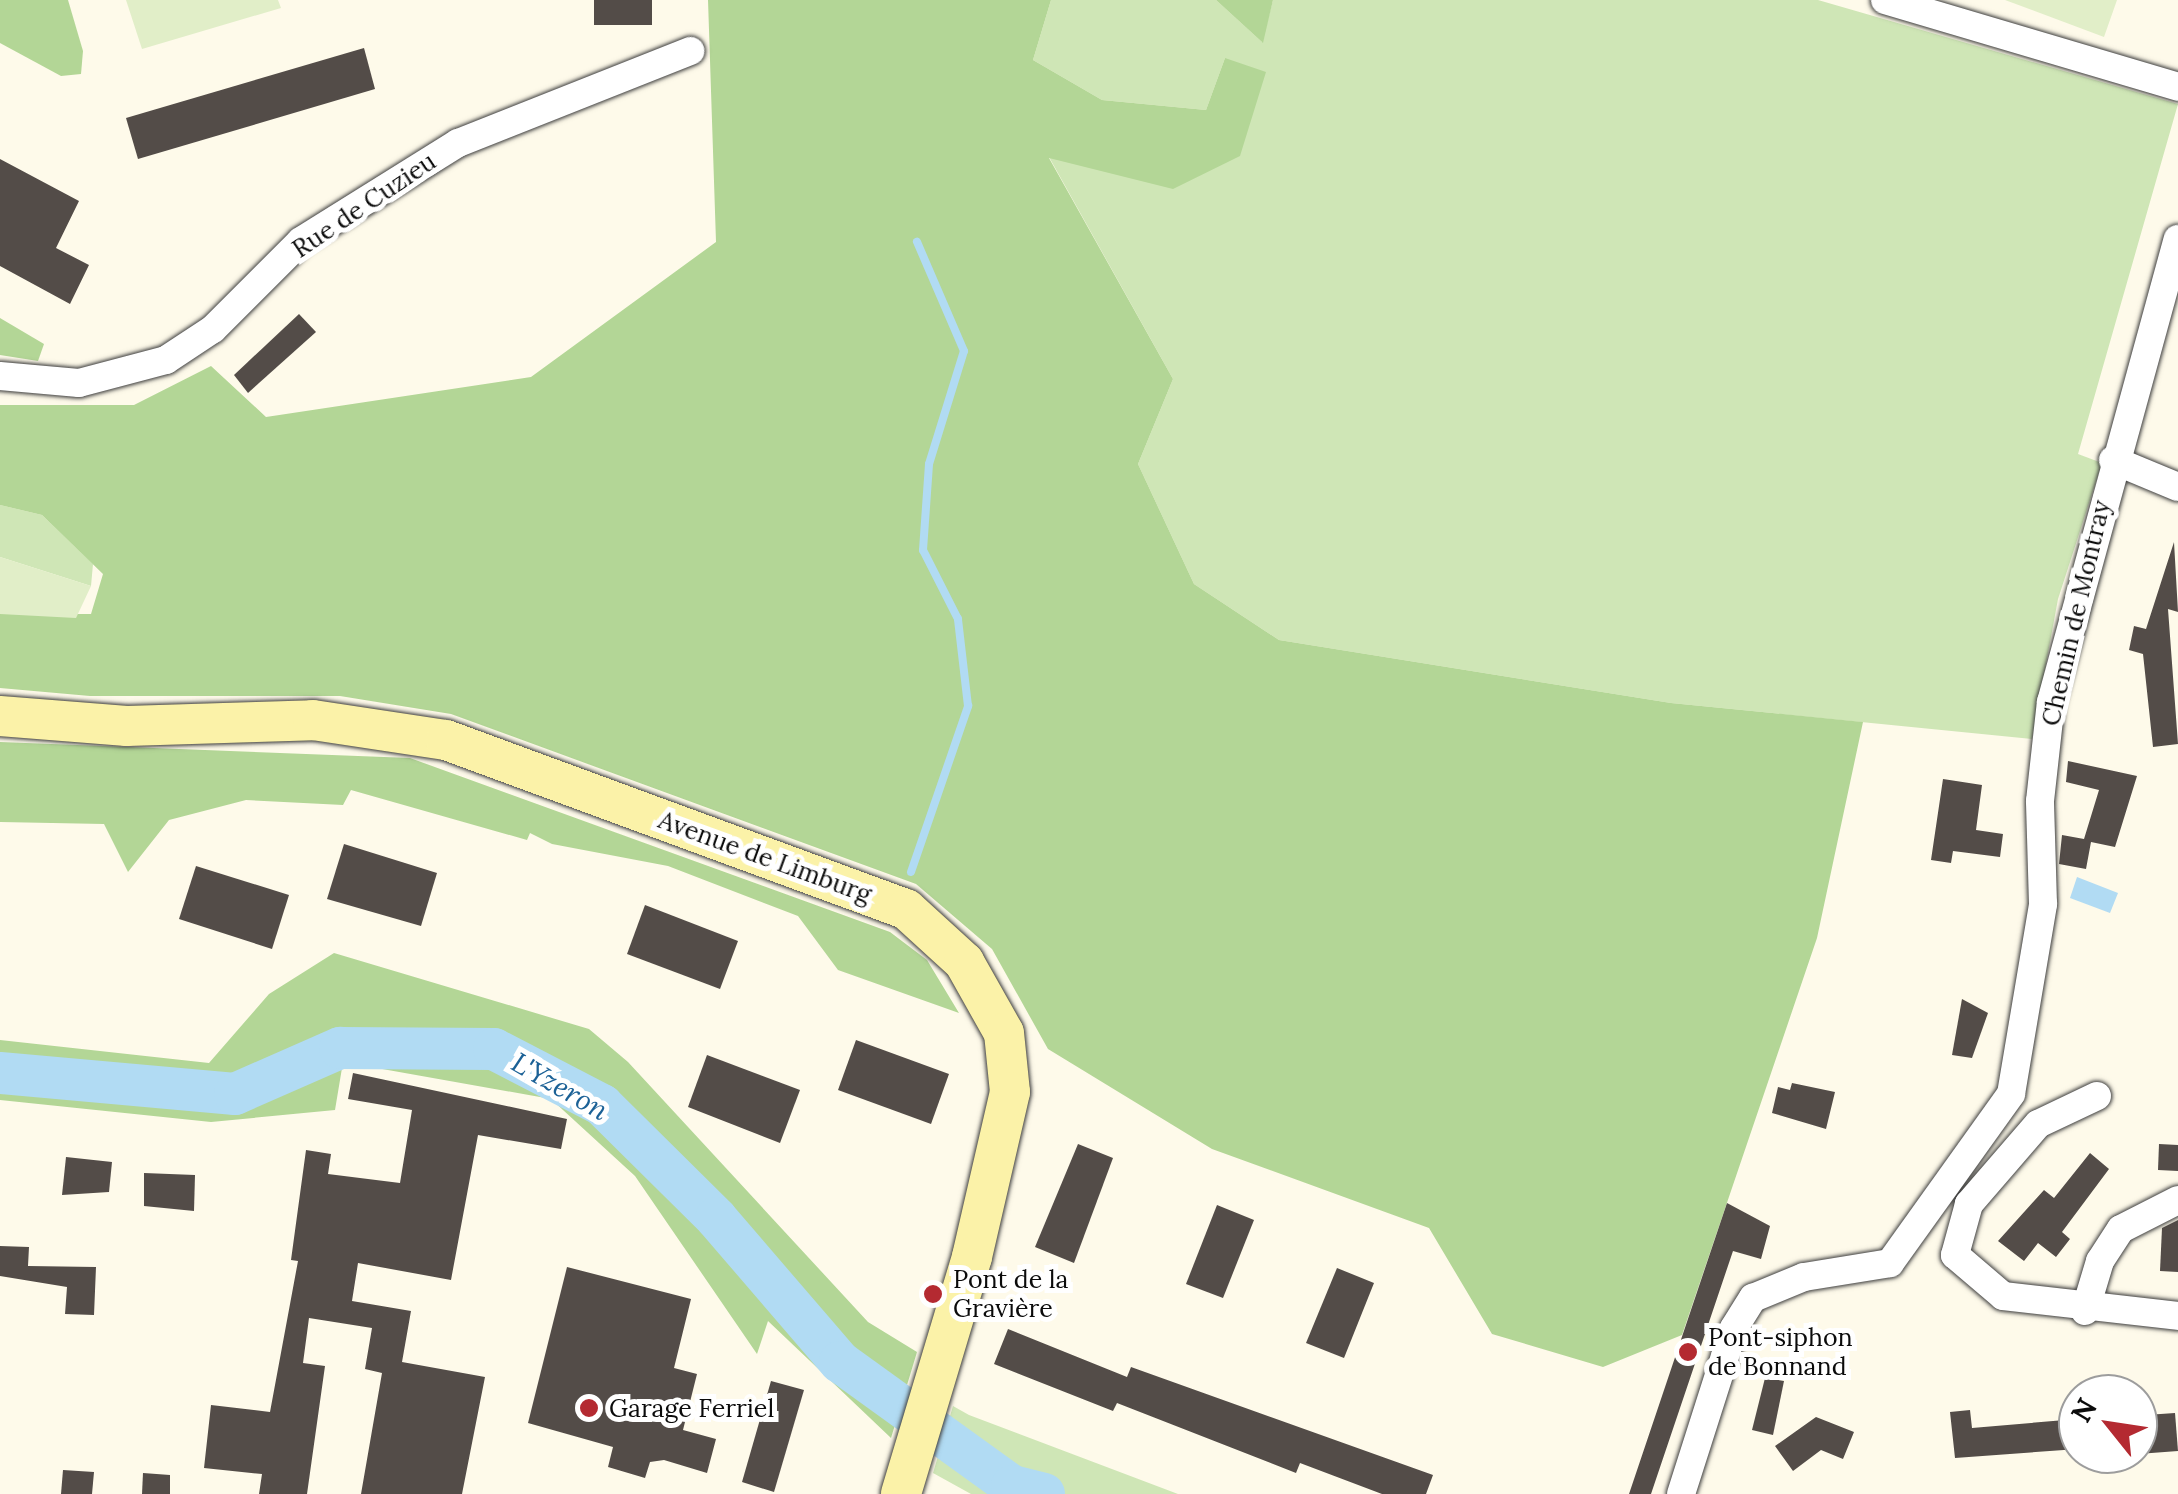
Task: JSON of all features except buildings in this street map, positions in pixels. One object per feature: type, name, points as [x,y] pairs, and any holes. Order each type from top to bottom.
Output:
[{"type":"street","points":[[1885,0],[2178,87]]},
{"type":"street","name":"Rue de Cuzieu","points":[[0,376],[79,383],[166,360],[213,329],[301,241],[458,143],[690,52]]},
{"type":"street","name":"Chemin de Montray","points":[[1681,1494],[1734,1328],[1753,1298],[1804,1276],[1890,1263],[2010,1094],[2043,904],[2040,801],[2051,702],[2113,460],[2178,238]]},
{"type":"street","points":[[2113,460],[2178,487]]},
{"type":"street","name":"Avenue de Limburg","points":[[0,716],[127,726],[313,720],[446,740],[906,909],[972,976],[1004,1033],[1010,1092],[938,1368],[904,1481]]},
{"type":"street","points":[[2097,1096],[2038,1124],[1970,1204],[1955,1255],[2004,1296],[2084,1310],[2178,1316]]},
{"type":"street","points":[[2084,1310],[2100,1262],[2121,1229],[2178,1200]]},
{"type":"green space","points":[[0,0],[68,0],[83,51],[81,74],[61,76],[0,43]]},
{"type":"green space","points":[[126,0],[278,0],[281,8],[142,49]]},
{"type":"green space","points":[[708,0],[1051,0],[1033,60],[1102,100],[1206,110],[1225,58],[1266,72],[1240,156],[1173,189],[1049,158],[1173,379],[1138,464],[1194,584],[1279,640],[1671,703],[1863,722],[1817,938],[1682,1335],[1603,1367],[1492,1334],[1429,1228],[1212,1149],[1048,1049],[992,949],[916,884],[451,714],[340,696],[90,696],[0,688],[0,614],[91,614],[103,574],[42,515],[0,505],[0,405],[134,405],[211,366],[266,417],[531,377],[716,242]]},
{"type":"green space","points":[[1051,0],[1216,0],[1262,42],[1273,0],[1818,0],[2178,104],[2078,454],[2102,463],[2058,599],[2032,739],[1671,703],[1279,640],[1194,584],[1138,464],[1173,379],[1049,157],[1240,156],[1225,58],[1206,110],[1102,100],[1033,60]]},
{"type":"green space","points":[[1216,0],[1273,0],[1263,43]]},
{"type":"green space","points":[[2005,0],[2117,0],[2104,37]]},
{"type":"green space","points":[[0,318],[44,344],[38,361],[0,355]]},
{"type":"green space","points":[[0,505],[42,515],[93,564],[91,586],[0,557]]},
{"type":"green space","points":[[0,557],[91,586],[76,618],[0,614]]},
{"type":"green space","points":[[0,742],[410,758],[890,932],[927,960],[959,1013],[838,970],[798,916],[668,866],[552,844],[530,833],[527,840],[351,790],[343,805],[246,800],[169,820],[128,872],[104,824],[0,822]]},
{"type":"green space","points":[[334,953],[589,1029],[628,1062],[868,1322],[917,1352],[891,1438],[768,1321],[757,1354],[635,1176],[551,1099],[343,1062],[335,1110],[211,1122],[0,1100],[0,1040],[209,1063],[269,994]]},
{"type":"green space","points":[[953,1406],[1178,1494],[971,1494],[933,1473]]},
{"type":"water","points":[[2077,877],[2118,893],[2110,913],[2070,898]]},
{"type":"waterway","points":[[911,872],[968,706],[958,619],[923,550],[929,464],[964,351],[917,242]]},
{"type":"waterway","name":"L'Yzeron","points":[[0,1073],[235,1094],[340,1048],[494,1049],[602,1105],[716,1218],[840,1362],[1012,1486],[1044,1494]]},
{"type":"place","name":"Pont de la Gravière","points":[[933,1294]]},
{"type":"place","name":"Pont-siphon de Bonnand","points":[[1688,1352]]},
{"type":"place","name":"Garage Ferriel","points":[[589,1408]]}]
